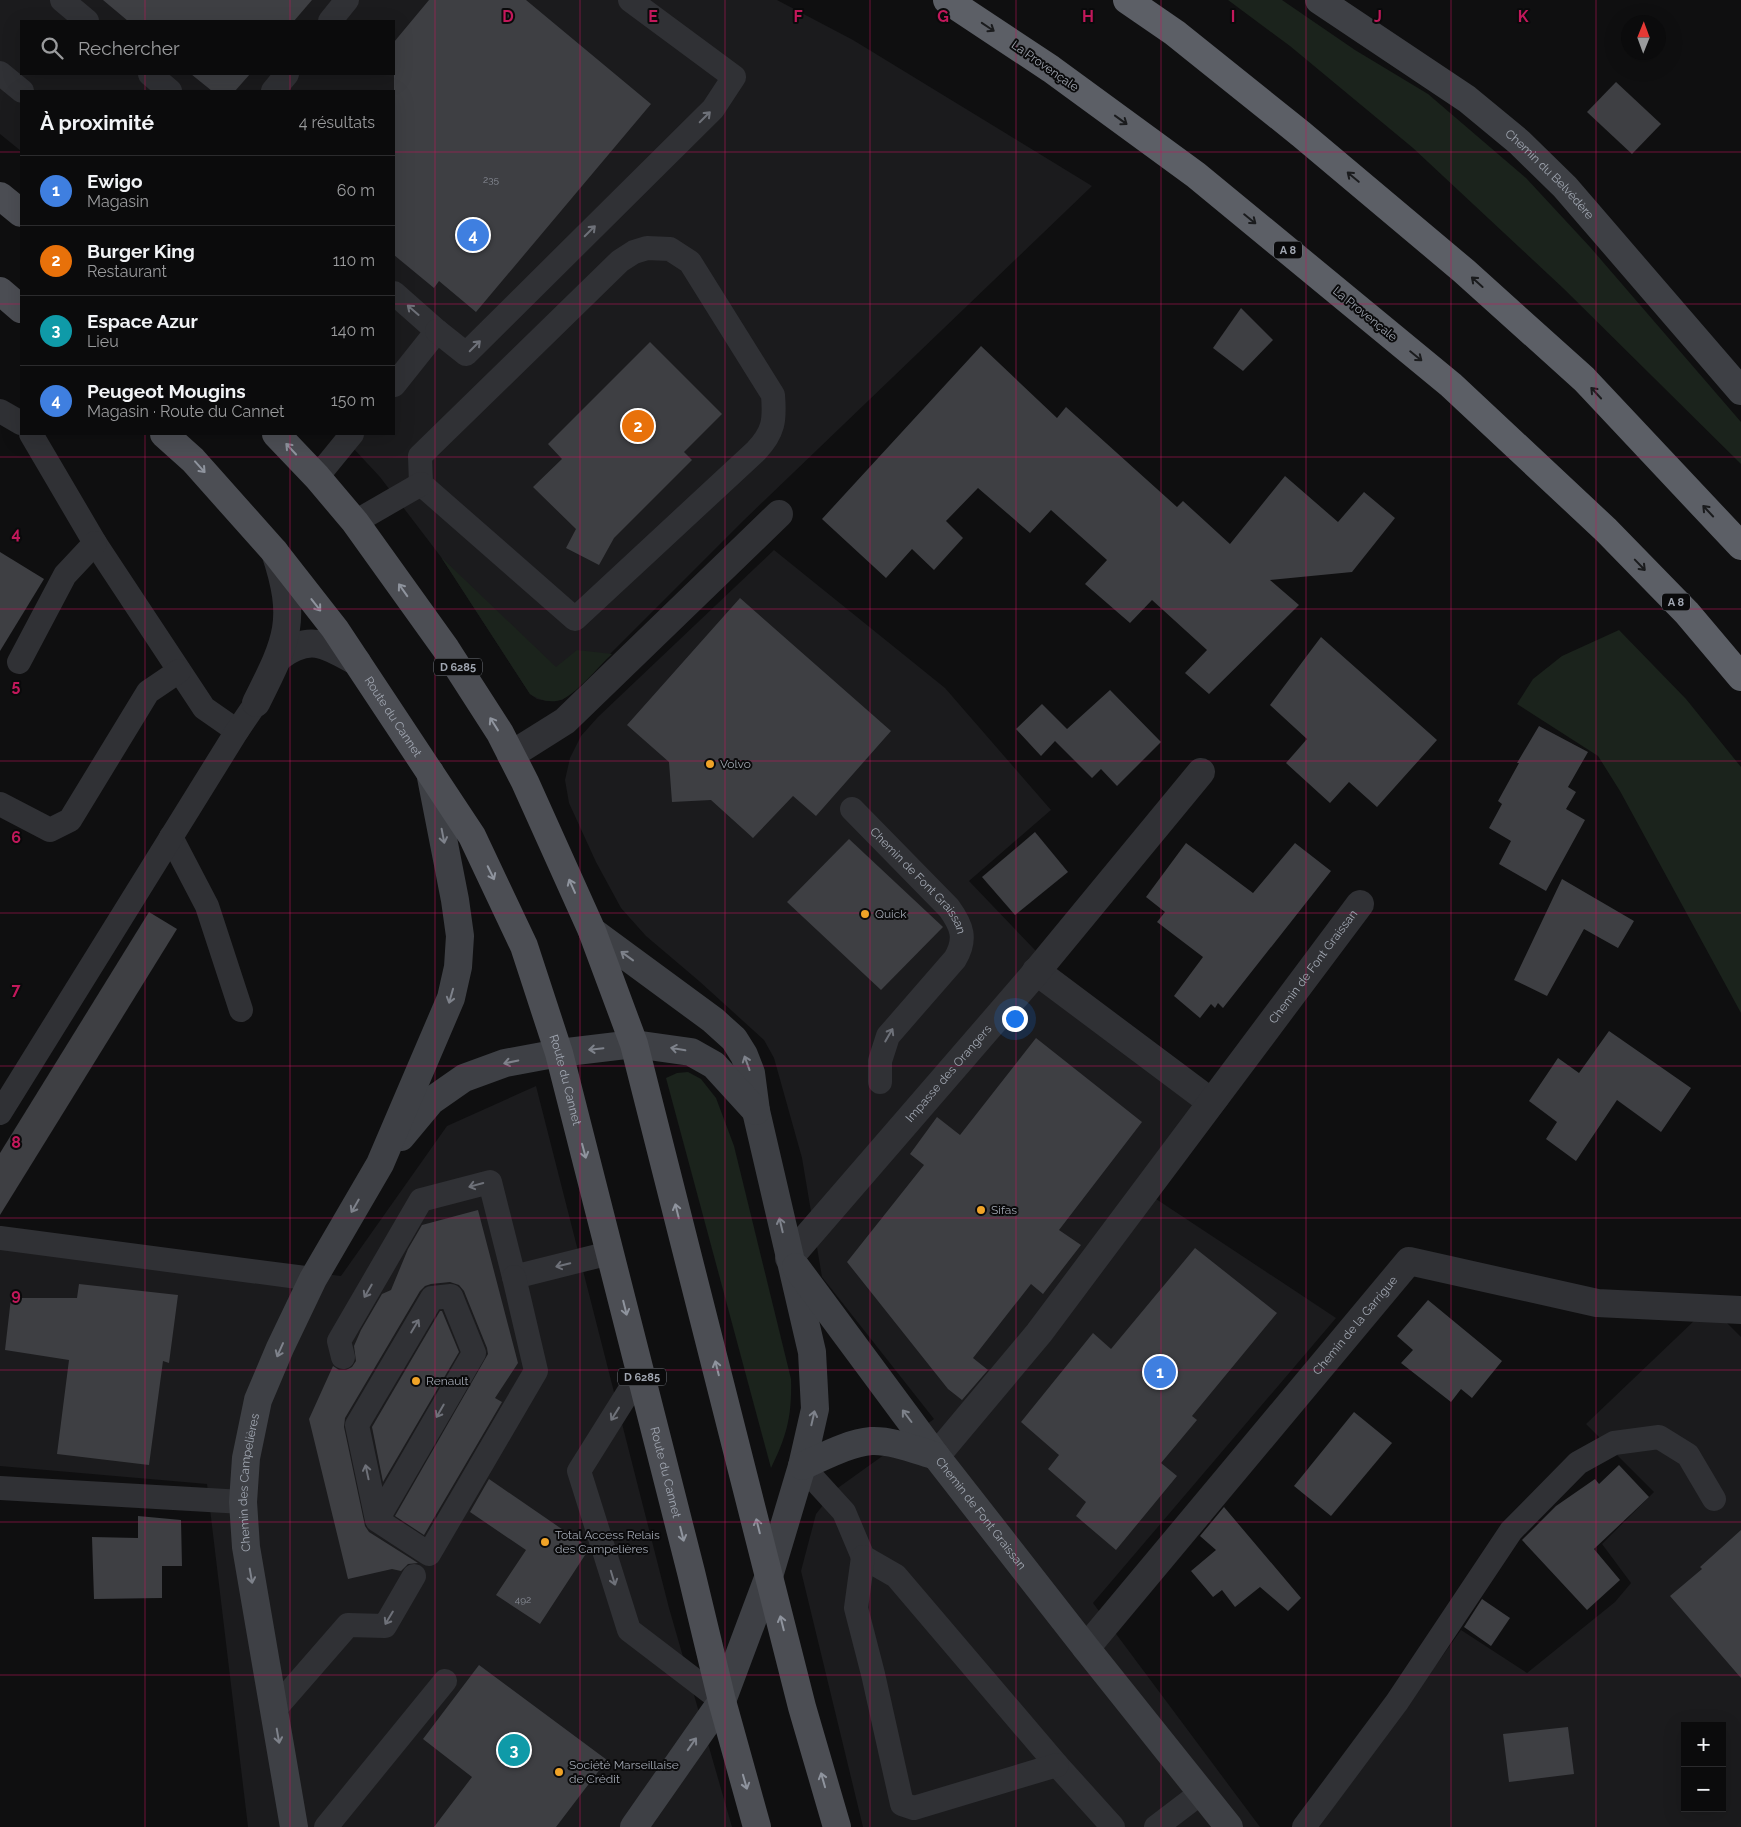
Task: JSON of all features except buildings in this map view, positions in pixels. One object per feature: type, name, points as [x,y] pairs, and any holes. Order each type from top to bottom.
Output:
[{"type":"highway","name":"La Provençale","points":[[947,0],[1051,69],[1196,175],[1451,385],[1606,530],[1687,613],[1741,677]]},
{"type":"highway","points":[[1127,0],[1175,33],[1301,134],[1464,271],[1584,379],[1741,546]]},
{"type":"main road","name":"Chemin du Belvédère","points":[[1319,0],[1467,99],[1519,142],[1565,187],[1741,391]]},
{"type":"main road","points":[[0,196],[20,211]]},
{"type":"main road","points":[[0,291],[20,308]]},
{"type":"main road","name":"Route du Cannet","points":[[165,435],[194,460],[274,551],[335,629],[472,836],[524,946],[558,1053],[641,1372],[722,1701],[757,1827]]},
{"type":"main road","name":"D 6285","points":[[277,435],[317,477],[355,522],[446,649],[500,733],[525,782],[592,931],[634,1044],[770,1573],[802,1707],[837,1827]]},
{"type":"main road","points":[[380,1164],[451,998],[458,967],[460,936],[455,900],[430,771]]},
{"type":"main road","points":[[592,931],[713,1020],[734,1039],[744,1055],[751,1074],[756,1111],[812,1352],[814,1381],[815,1409],[802,1466],[770,1573],[722,1701],[634,1827]]},
{"type":"main road","points":[[380,1164],[430,1101],[464,1078],[505,1063],[558,1053],[634,1044],[691,1052],[714,1065],[756,1111]]},
{"type":"main road","name":"Chemin des Campelières","points":[[294,1827],[246,1546],[243,1502],[246,1458],[258,1400],[280,1348],[313,1279],[380,1164]]},
{"type":"main road","points":[[789,1258],[936,1456]]},
{"type":"main road","points":[[802,1466],[850,1446],[871,1441],[890,1443],[936,1456]]},
{"type":"main road","name":"Chemin de Font Graissan","points":[[936,1456],[1086,1648],[1230,1827]]},
{"type":"street","points":[[512,755],[565,721],[779,514]]},
{"type":"street","points":[[256,703],[279,657],[286,632],[288,608],[284,579],[274,551]]},
{"type":"street","points":[[279,657],[293,646],[311,643],[330,646],[357,662]]},
{"type":"street","name":"Impasse des Orangers","points":[[789,1258],[1036,971],[1201,772]]},
{"type":"street","name":"Chemin de Font Graissan","points":[[936,1456],[1039,1333],[1360,904]]},
{"type":"street","points":[[1036,971],[1211,1102]]},
{"type":"street","name":"Chemin de la Garrigue","points":[[1086,1648],[1409,1260],[1597,1302],[1741,1310]]},
{"type":"lane","points":[[62,0],[86,20]]},
{"type":"lane","points":[[331,20],[347,0]]},
{"type":"lane","points":[[395,294],[466,354],[713,109],[734,77],[630,0]]},
{"type":"lane","points":[[0,73],[21,90]]},
{"type":"lane","points":[[151,75],[169,90]]},
{"type":"lane","points":[[274,90],[286,75]]},
{"type":"lane","points":[[647,248],[670,249],[690,262],[773,395],[774,414],[772,428],[766,440],[575,619],[421,484],[420,456],[620,261],[634,252],[647,248]]},
{"type":"lane","points":[[395,384],[438,331]]},
{"type":"lane","points":[[0,411],[20,422]]},
{"type":"lane","points":[[32,435],[94,543],[204,708],[237,730]]},
{"type":"lane","points":[[317,477],[351,435]]},
{"type":"lane","points":[[355,522],[421,484]]},
{"type":"lane","points":[[19,662],[65,575],[94,543]]},
{"type":"lane","points":[[0,804],[50,830],[70,820],[148,692],[179,671]]},
{"type":"lane","points":[[0,1113],[237,730],[256,703]]},
{"type":"lane","name":"Chemin de Font Graissan","points":[[852,809],[949,908],[958,922],[962,935],[962,949],[955,960],[888,1036],[880,1061],[880,1082]]},
{"type":"lane","points":[[171,836],[207,906],[241,1010]]},
{"type":"lane","points":[[343,1357],[339,1342],[421,1200],[490,1182],[536,1371],[429,1554],[376,1520],[357,1425],[432,1298],[451,1296],[474,1353],[376,1520]]},
{"type":"lane","points":[[0,1238],[313,1279]]},
{"type":"lane","points":[[514,1277],[610,1253]]},
{"type":"lane","points":[[641,1372],[579,1472],[629,1630],[722,1701]]},
{"type":"lane","points":[[1304,1827],[1397,1702],[1511,1531],[1578,1463],[1614,1442],[1659,1437],[1688,1455],[1714,1499]]},
{"type":"lane","points":[[802,1466],[844,1512],[863,1557],[856,1608],[902,1804],[914,1808],[1057,1765]]},
{"type":"lane","points":[[0,1488],[243,1502]]},
{"type":"lane","points":[[863,1557],[896,1576],[1057,1765],[1113,1827]]},
{"type":"lane","points":[[274,1710],[348,1625],[385,1626],[414,1576]]},
{"type":"lane","points":[[326,1827],[444,1681]]},
{"type":"lane","points":[[1156,1827],[1202,1792]]},
{"type":"shaded area","points":[[0,0],[777,0],[853,40],[1092,186],[744,520],[573,691],[562,700],[547,701],[537,699],[530,694],[441,557],[380,477],[341,435],[395,435],[395,90],[20,90],[20,150],[0,134]]},
{"type":"shaded area","points":[[1228,0],[1282,0],[1355,50],[1428,94],[1526,178],[1590,247],[1741,422],[1741,464],[1563,288],[1413,148],[1290,46]]},
{"type":"shaded area","points":[[774,550],[945,688],[1051,810],[969,881],[1056,972],[1228,1104],[1153,1197],[1336,1318],[1093,1603],[1260,1827],[863,1827],[801,1571],[816,1514],[835,1490],[934,1419],[822,1277],[802,1158],[774,1058],[764,1040],[646,936],[621,908],[596,862],[569,803],[565,780],[570,758],[581,736],[598,717]]},
{"type":"shaded area","points":[[441,557],[556,667],[577,650],[612,654],[582,685],[563,699],[541,700],[530,694]]},
{"type":"shaded area","points":[[1619,630],[1686,699],[1741,767],[1741,1013],[1620,791],[1598,756],[1517,704],[1533,679],[1562,656]]},
{"type":"shaded area","points":[[688,1072],[701,1079],[716,1098],[734,1146],[791,1379],[791,1404],[785,1435],[771,1468],[666,1078],[677,1073]]},
{"type":"shaded area","points":[[536,1086],[669,1608],[732,1827],[248,1827],[207,1484],[0,1466],[0,1234],[341,1276],[447,1126]]},
{"type":"shaded area","points":[[1722,1318],[1741,1337],[1741,1827],[1319,1827],[1461,1630],[1527,1673],[1615,1602],[1631,1583],[1602,1544],[1654,1492],[1586,1424],[1696,1319]]},
{"type":"place","name":"Peugeot Mougins","points":[[473,235]]},
{"type":"place","name":"Burger King","points":[[638,426]]},
{"type":"place","name":"Volvo","points":[[710,764]]},
{"type":"place","name":"Quick","points":[[865,914]]},
{"type":"place","name":"Sifas","points":[[981,1210]]},
{"type":"place","name":"Ewigo","points":[[1160,1372]]},
{"type":"place","name":"Renault","points":[[416,1381]]},
{"type":"place","name":"Total Access Relais des Campelières","points":[[545,1542]]},
{"type":"place","name":"Espace Azur","points":[[514,1750]]},
{"type":"place","name":"Société Marseillaise de Crédit","points":[[559,1772]]}]
